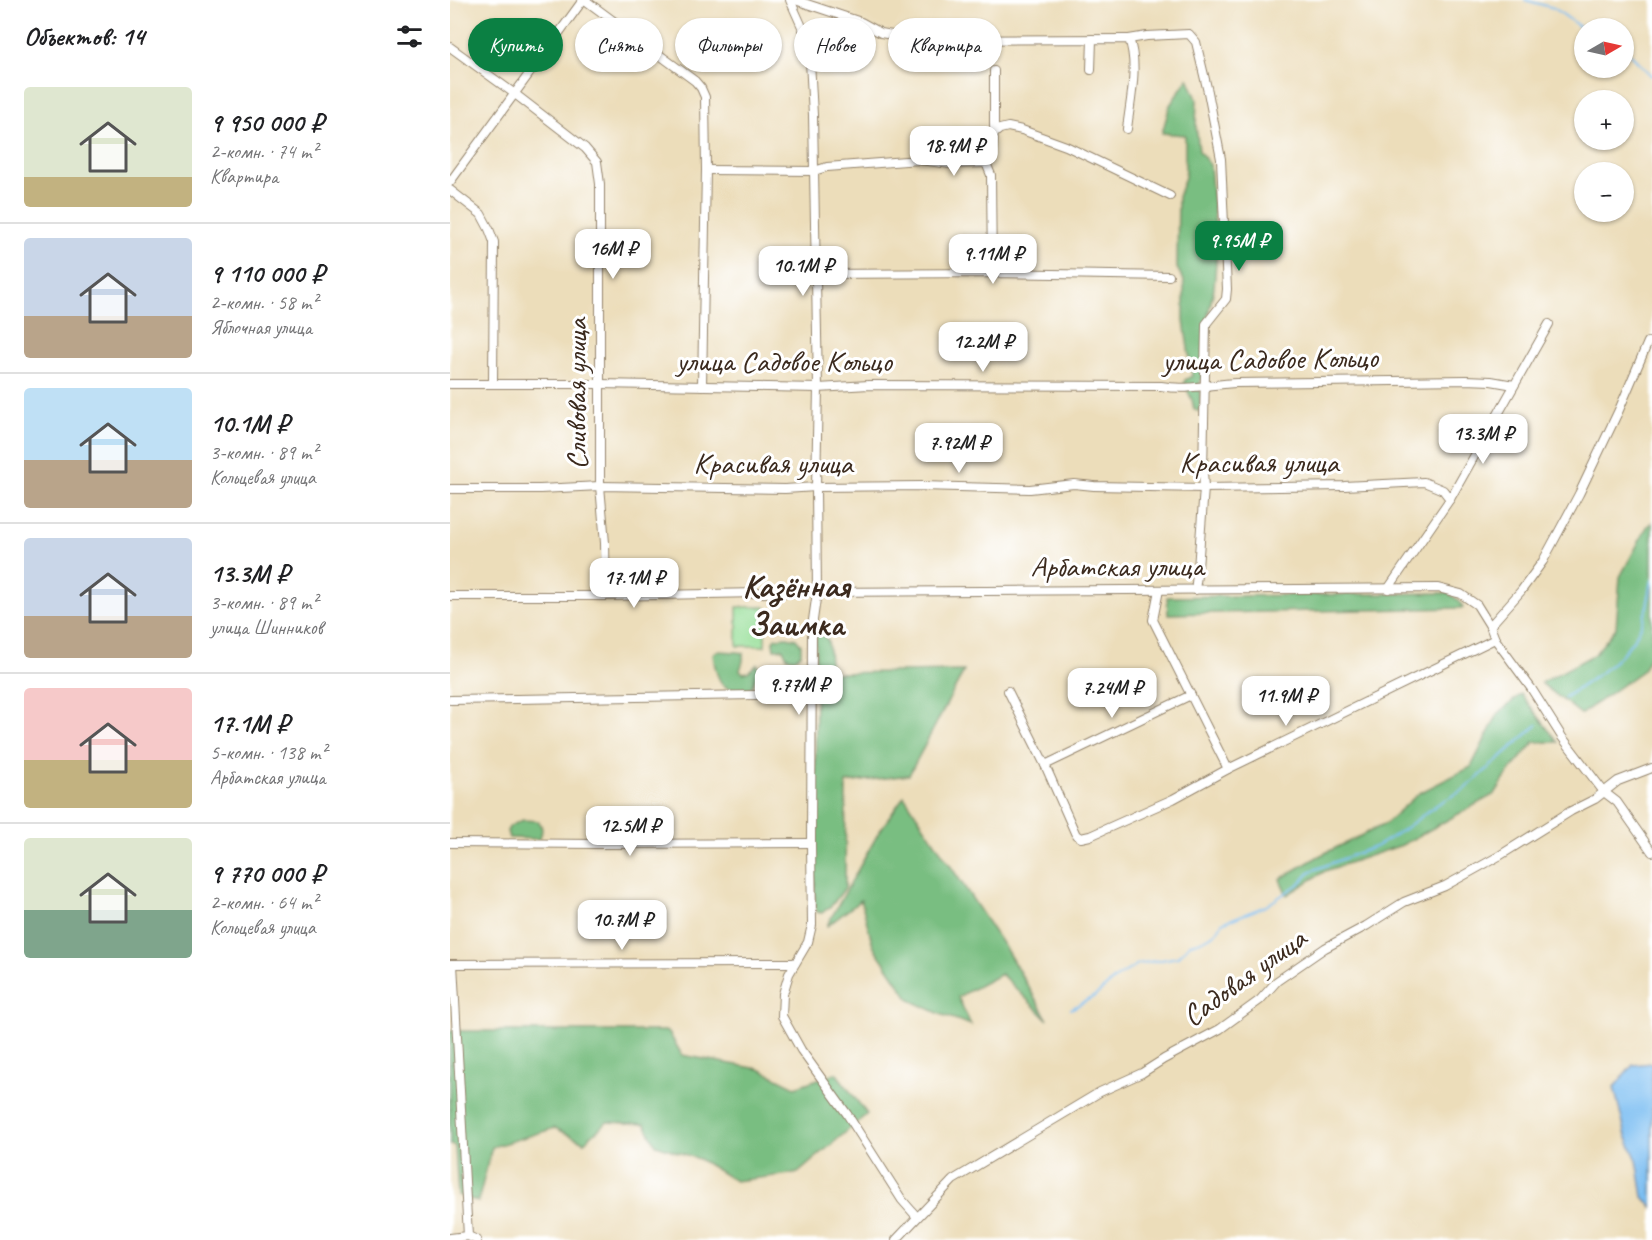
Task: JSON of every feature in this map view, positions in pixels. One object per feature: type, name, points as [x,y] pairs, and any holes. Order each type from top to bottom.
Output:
[{"type":"street","points":[[450,182],[584,0],[695,81],[705,97],[702,386]]},
{"type":"street","points":[[790,0],[803,29],[810,61],[818,388],[817,592],[812,627],[812,925],[808,942],[789,974],[783,994],[782,1016],[801,1050],[847,1114],[902,1200],[917,1217]]},
{"type":"street","points":[[795,0],[861,22],[881,33],[918,40],[1129,39],[1189,34],[1196,42],[1221,159],[1227,289],[1226,299],[1206,324],[1204,488],[1195,590]]},
{"type":"street","points":[[1091,70],[1092,39]]},
{"type":"street","points":[[1128,129],[1134,60],[1129,39]]},
{"type":"street","name":"Сливовая улица","points":[[450,46],[585,148],[597,162],[600,184],[600,486],[605,543],[606,596]]},
{"type":"street","points":[[992,273],[991,176],[986,163],[992,152],[994,134],[994,72]]},
{"type":"street","points":[[994,134],[1008,127],[1022,130],[1066,146],[1170,196]]},
{"type":"street","points":[[706,170],[814,171],[827,167],[920,160],[951,164],[986,163]]},
{"type":"street","points":[[450,190],[481,214],[494,242],[493,384]]},
{"type":"street","points":[[816,274],[992,273],[1170,276]]},
{"type":"street","points":[[1388,589],[1450,499],[1549,324]]},
{"type":"street","points":[[1490,626],[1521,591],[1543,561],[1579,494],[1648,342]]},
{"type":"street","name":"улица Садовое Кольцо","points":[[450,384],[818,388],[899,385],[1161,386],[1173,388],[1237,383],[1466,380],[1514,385]]},
{"type":"street","name":"Красивая улица","points":[[450,489],[600,486],[785,489],[921,486],[1030,489],[1074,484],[1204,488],[1344,486],[1424,482],[1443,490],[1450,499]]},
{"type":"street","name":"Арбатская улица","points":[[450,596],[1438,588],[1461,594],[1477,605],[1495,639],[1532,688],[1562,737],[1604,792],[1617,802],[1652,852]]},
{"type":"street","points":[[1159,590],[1153,620],[1228,769]]},
{"type":"street","points":[[1008,691],[1045,765],[1076,836],[1081,838],[1173,799],[1228,769],[1495,639]]},
{"type":"street","points":[[450,700],[812,694]]},
{"type":"street","points":[[1045,765],[1191,695]]},
{"type":"street","name":"Садовая улица","points":[[896,1240],[953,1180],[1100,1092],[1142,1073],[1220,1029],[1260,1000],[1276,981],[1324,948],[1366,926],[1404,902],[1445,886],[1499,856],[1623,778],[1652,768]]},
{"type":"street","points":[[450,843],[811,843]]},
{"type":"street","points":[[465,1238],[451,964],[795,963]]},
{"type":"street","points":[[450,1238],[477,1240]]},
{"type":"green space","points":[[1188,78],[1197,99],[1196,126],[1199,151],[1210,165],[1217,249],[1214,288],[1206,324],[1203,377],[1200,381],[1200,411],[1194,409],[1184,383],[1192,376],[1184,321],[1184,281],[1177,268],[1178,197],[1185,177],[1185,135],[1162,133],[1170,105]]},
{"type":"green space","points":[[1652,522],[1652,653],[1643,670],[1581,714],[1541,683],[1595,654],[1616,628],[1620,577],[1647,527]]},
{"type":"green space","points":[[1448,593],[1458,600],[1463,608],[1168,614],[1167,597]]},
{"type":"green space","points":[[737,607],[765,607],[765,646],[737,646]]},
{"type":"green space","points":[[816,630],[828,640],[831,673],[964,671],[909,775],[846,783],[845,888],[832,905],[822,913],[817,912],[815,908]]},
{"type":"green space","points":[[775,638],[796,639],[801,645],[801,654],[794,659],[787,657],[783,649],[774,649]]},
{"type":"green space","points":[[717,651],[743,653],[740,670],[743,673],[748,672],[757,664],[760,670],[751,688],[733,690],[722,684],[714,663],[713,654]]},
{"type":"green space","points":[[807,662],[809,668],[807,685],[803,687],[770,685],[771,671]]},
{"type":"green space","points":[[1521,694],[1558,742],[1534,742],[1509,772],[1495,794],[1402,845],[1325,871],[1287,895],[1280,879],[1319,856],[1385,824],[1419,793],[1471,767],[1498,714]]},
{"type":"green space","points":[[904,796],[1007,951],[1048,1020],[1001,974],[958,997],[971,1025],[910,1000],[873,946],[861,900],[826,927],[879,832]]},
{"type":"green space","points":[[523,820],[538,821],[542,830],[539,839],[509,838],[507,831],[510,826]]},
{"type":"green space","points":[[450,1031],[668,1031],[682,1055],[759,1069],[795,1087],[836,1073],[867,1114],[798,1173],[735,1181],[699,1159],[656,1145],[645,1124],[607,1122],[584,1142],[555,1128],[492,1147],[478,1202],[458,1195],[455,1146],[450,1145]]},
{"type":"water","points":[[1652,1063],[1652,1207],[1643,1197],[1637,1160],[1626,1136],[1614,1087],[1633,1065]]},
{"type":"waterway","points":[[1525,0],[1554,8],[1574,23]]},
{"type":"waterway","points":[[1634,58],[1652,76]]},
{"type":"waterway","points":[[1564,698],[1616,660],[1632,641],[1644,618],[1652,580]]},
{"type":"waterway","points":[[1071,1009],[1095,996],[1116,978],[1138,964],[1178,957],[1190,944],[1204,940],[1213,934],[1222,923],[1266,906],[1300,883],[1311,871],[1377,846],[1438,804],[1465,789],[1537,725]]},
{"type":"district","name":"Казённая Заимка","points":[[796,605]]}]
